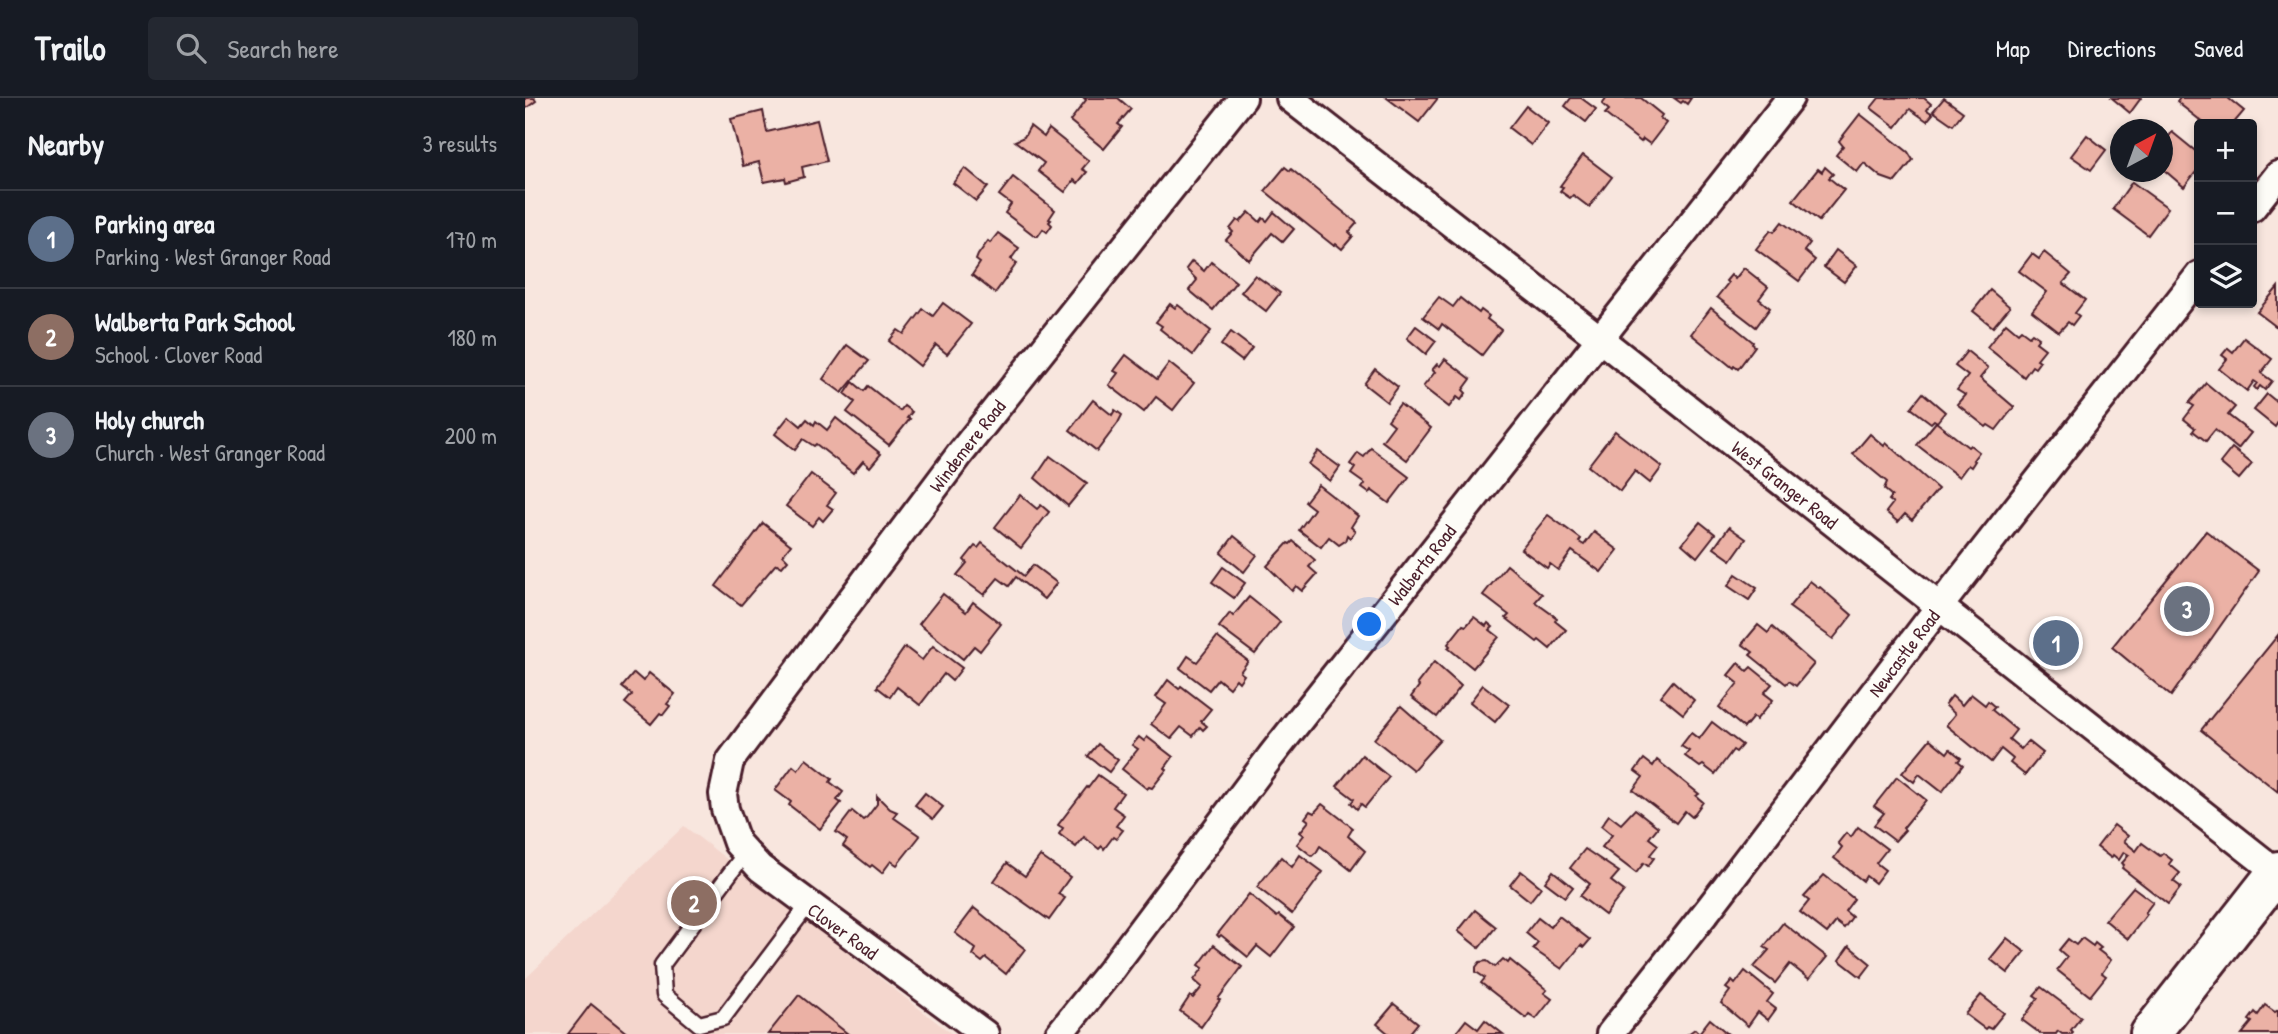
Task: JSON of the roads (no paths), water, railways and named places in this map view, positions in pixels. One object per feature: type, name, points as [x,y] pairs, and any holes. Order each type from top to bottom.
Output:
[{"type":"street","name":"Windemere Road","points":[[725,809],[723,794],[730,761],[960,454],[1243,98]]},
{"type":"street","name":"West Granger Road","points":[[1290,98],[2278,872]]},
{"type":"street","name":"Walberta Road","points":[[1059,1034],[1110,971],[1271,756],[1790,98]]},
{"type":"street","points":[[2257,202],[2278,175]]},
{"type":"street","name":"Newcastle Road","points":[[1610,1034],[2194,281]]},
{"type":"street","name":"Clover Road","points":[[725,809],[737,843],[760,868],[985,1034]]},
{"type":"street","points":[[2150,1034],[2278,872]]},
{"type":"lane","points":[[746,852],[661,965],[664,995],[699,1024],[723,1018],[808,905]]},
{"type":"place","name":"Holy church","points":[[2187,609]]},
{"type":"place","name":"Parking area","points":[[2056,643]]},
{"type":"place","name":"Walberta Park School","points":[[694,903]]}]
